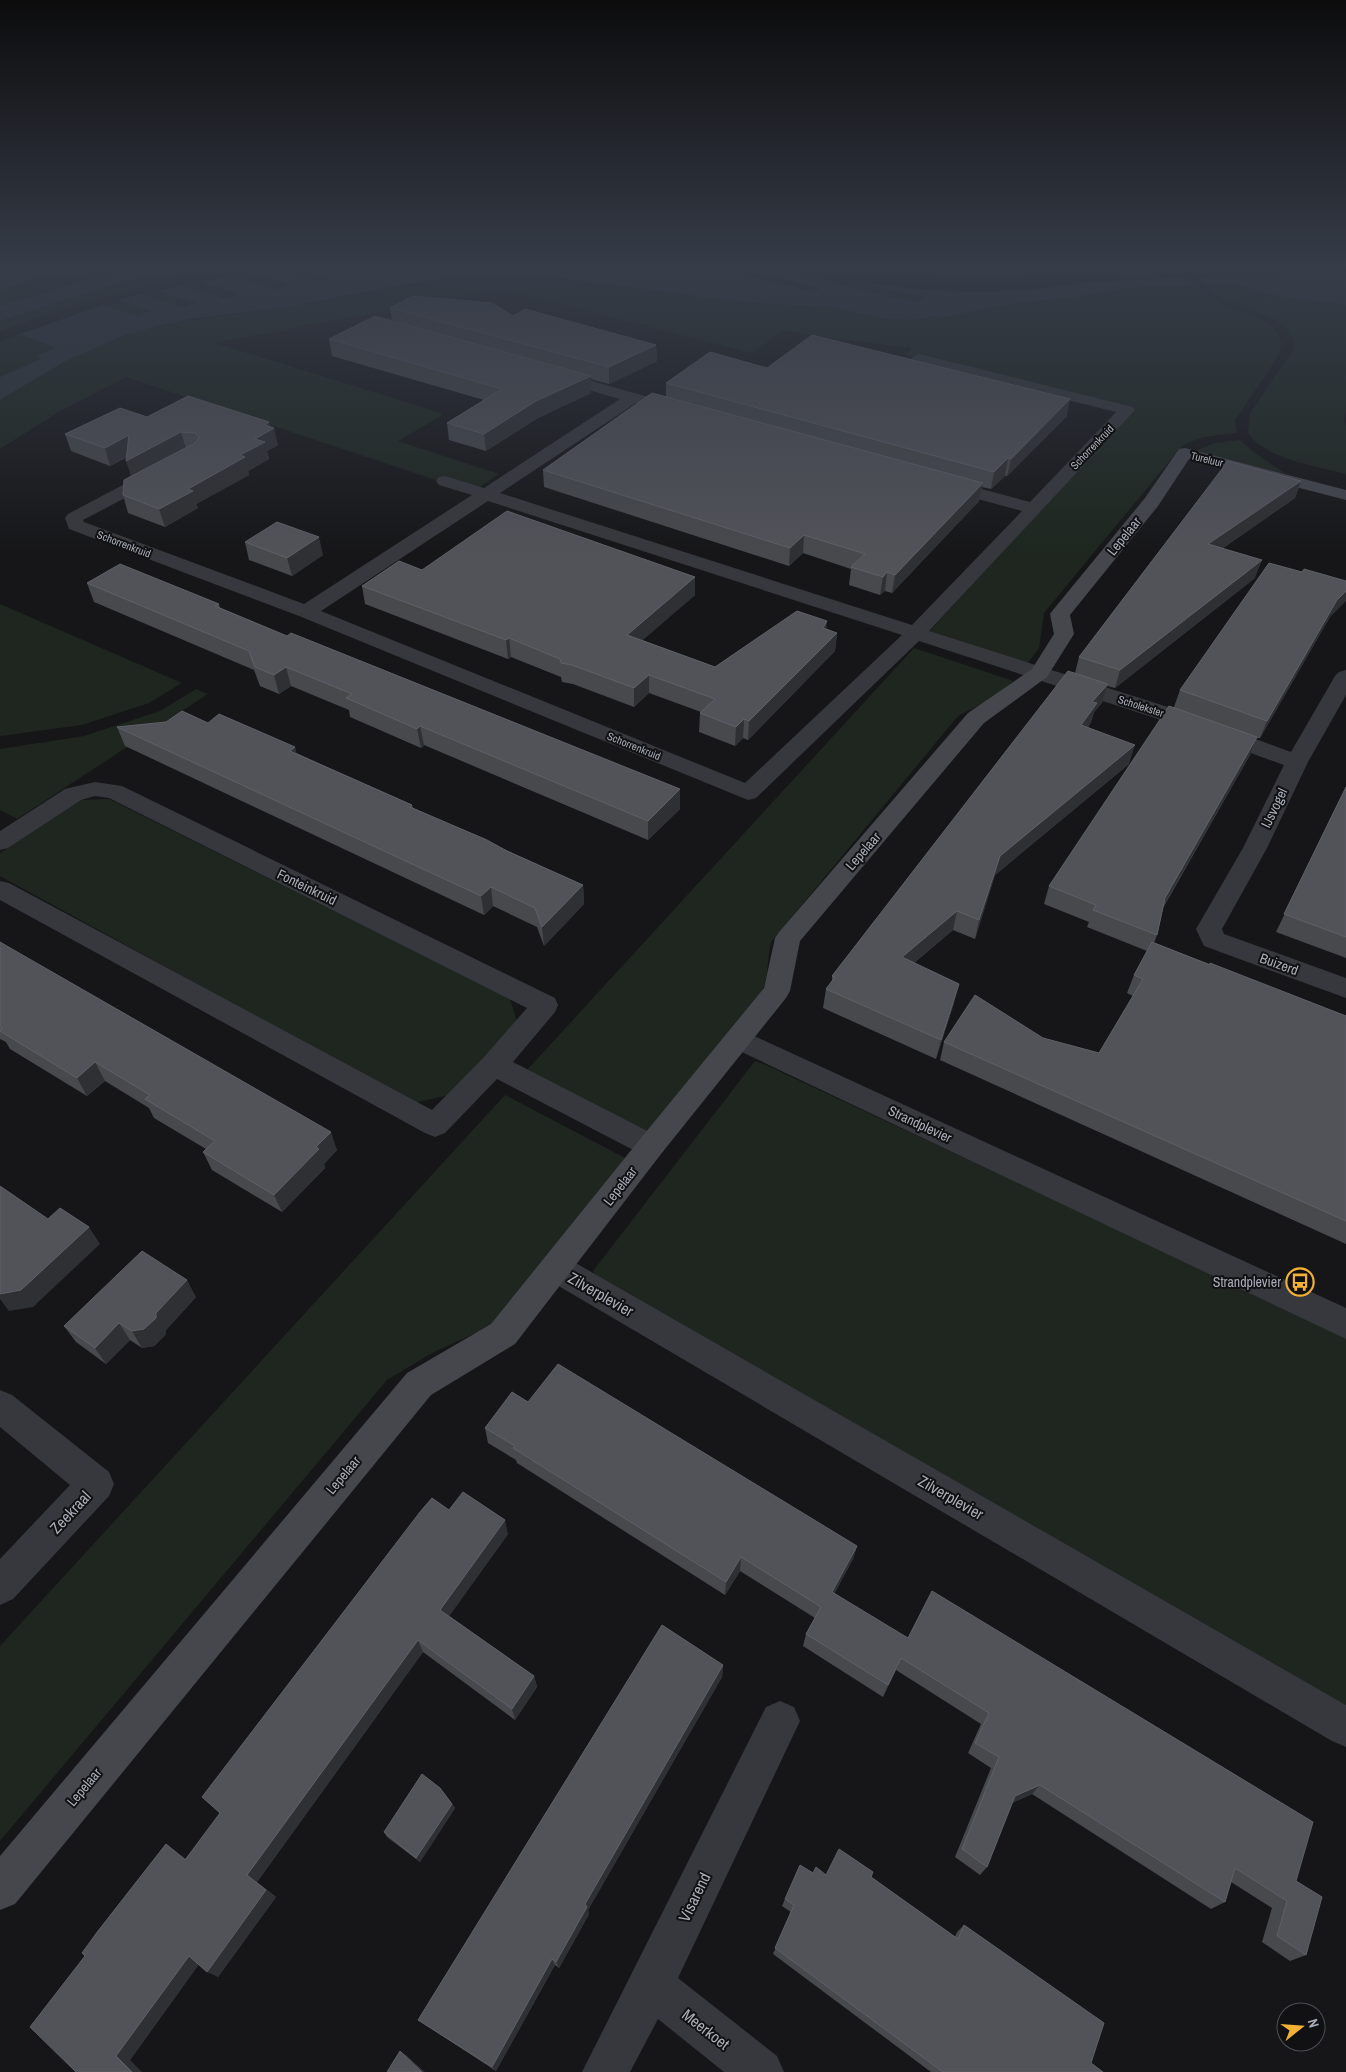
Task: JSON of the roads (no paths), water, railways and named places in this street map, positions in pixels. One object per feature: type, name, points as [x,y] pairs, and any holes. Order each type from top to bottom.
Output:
[{"type":"street","name":"Schorrenkruid","points":[[176,464],[74,518],[75,525],[306,612],[748,793],[916,633],[1032,508],[1127,410],[930,362]]},
{"type":"street","points":[[540,371],[691,413]]},
{"type":"street","points":[[306,612],[634,397]]},
{"type":"street","name":"Tureluur","points":[[1185,454],[1346,495]]},
{"type":"street","name":"Lepelaar","points":[[0,1889],[419,1384],[503,1334],[651,1146],[777,991],[788,938],[976,718],[1040,673],[1064,634],[1060,614],[1152,502],[1185,454]]},
{"type":"street","points":[[928,479],[1032,508]]},
{"type":"street","points":[[445,481],[1040,673]]},
{"type":"street","name":"Scholekster","points":[[1040,673],[1164,713],[1297,762]]},
{"type":"street","name":"IJsvogel","points":[[1213,940],[1209,929],[1255,848],[1297,762],[1346,676]]},
{"type":"street","name":"Fonteinkruid","points":[[0,842],[73,794],[94,789],[114,791],[544,1005],[494,1066],[435,1125],[0,888]]},
{"type":"street","name":"Buizerd","points":[[1213,940],[1346,988]]},
{"type":"street","name":"Strandplevier","points":[[739,1039],[1346,1324]]},
{"type":"street","points":[[494,1066],[651,1146]]},
{"type":"street","name":"Zilverplevier","points":[[556,1268],[1346,1727]]},
{"type":"street","name":"Zeekraal","points":[[0,1406],[96,1484],[0,1586]]},
{"type":"street","name":"Visarend","points":[[605,2072],[651,1985],[780,1721]]},
{"type":"street","name":"Meerkoet","points":[[651,1985],[761,2072]]},
{"type":"place","name":"Strandplevier","points":[[1300,1282]]}]
